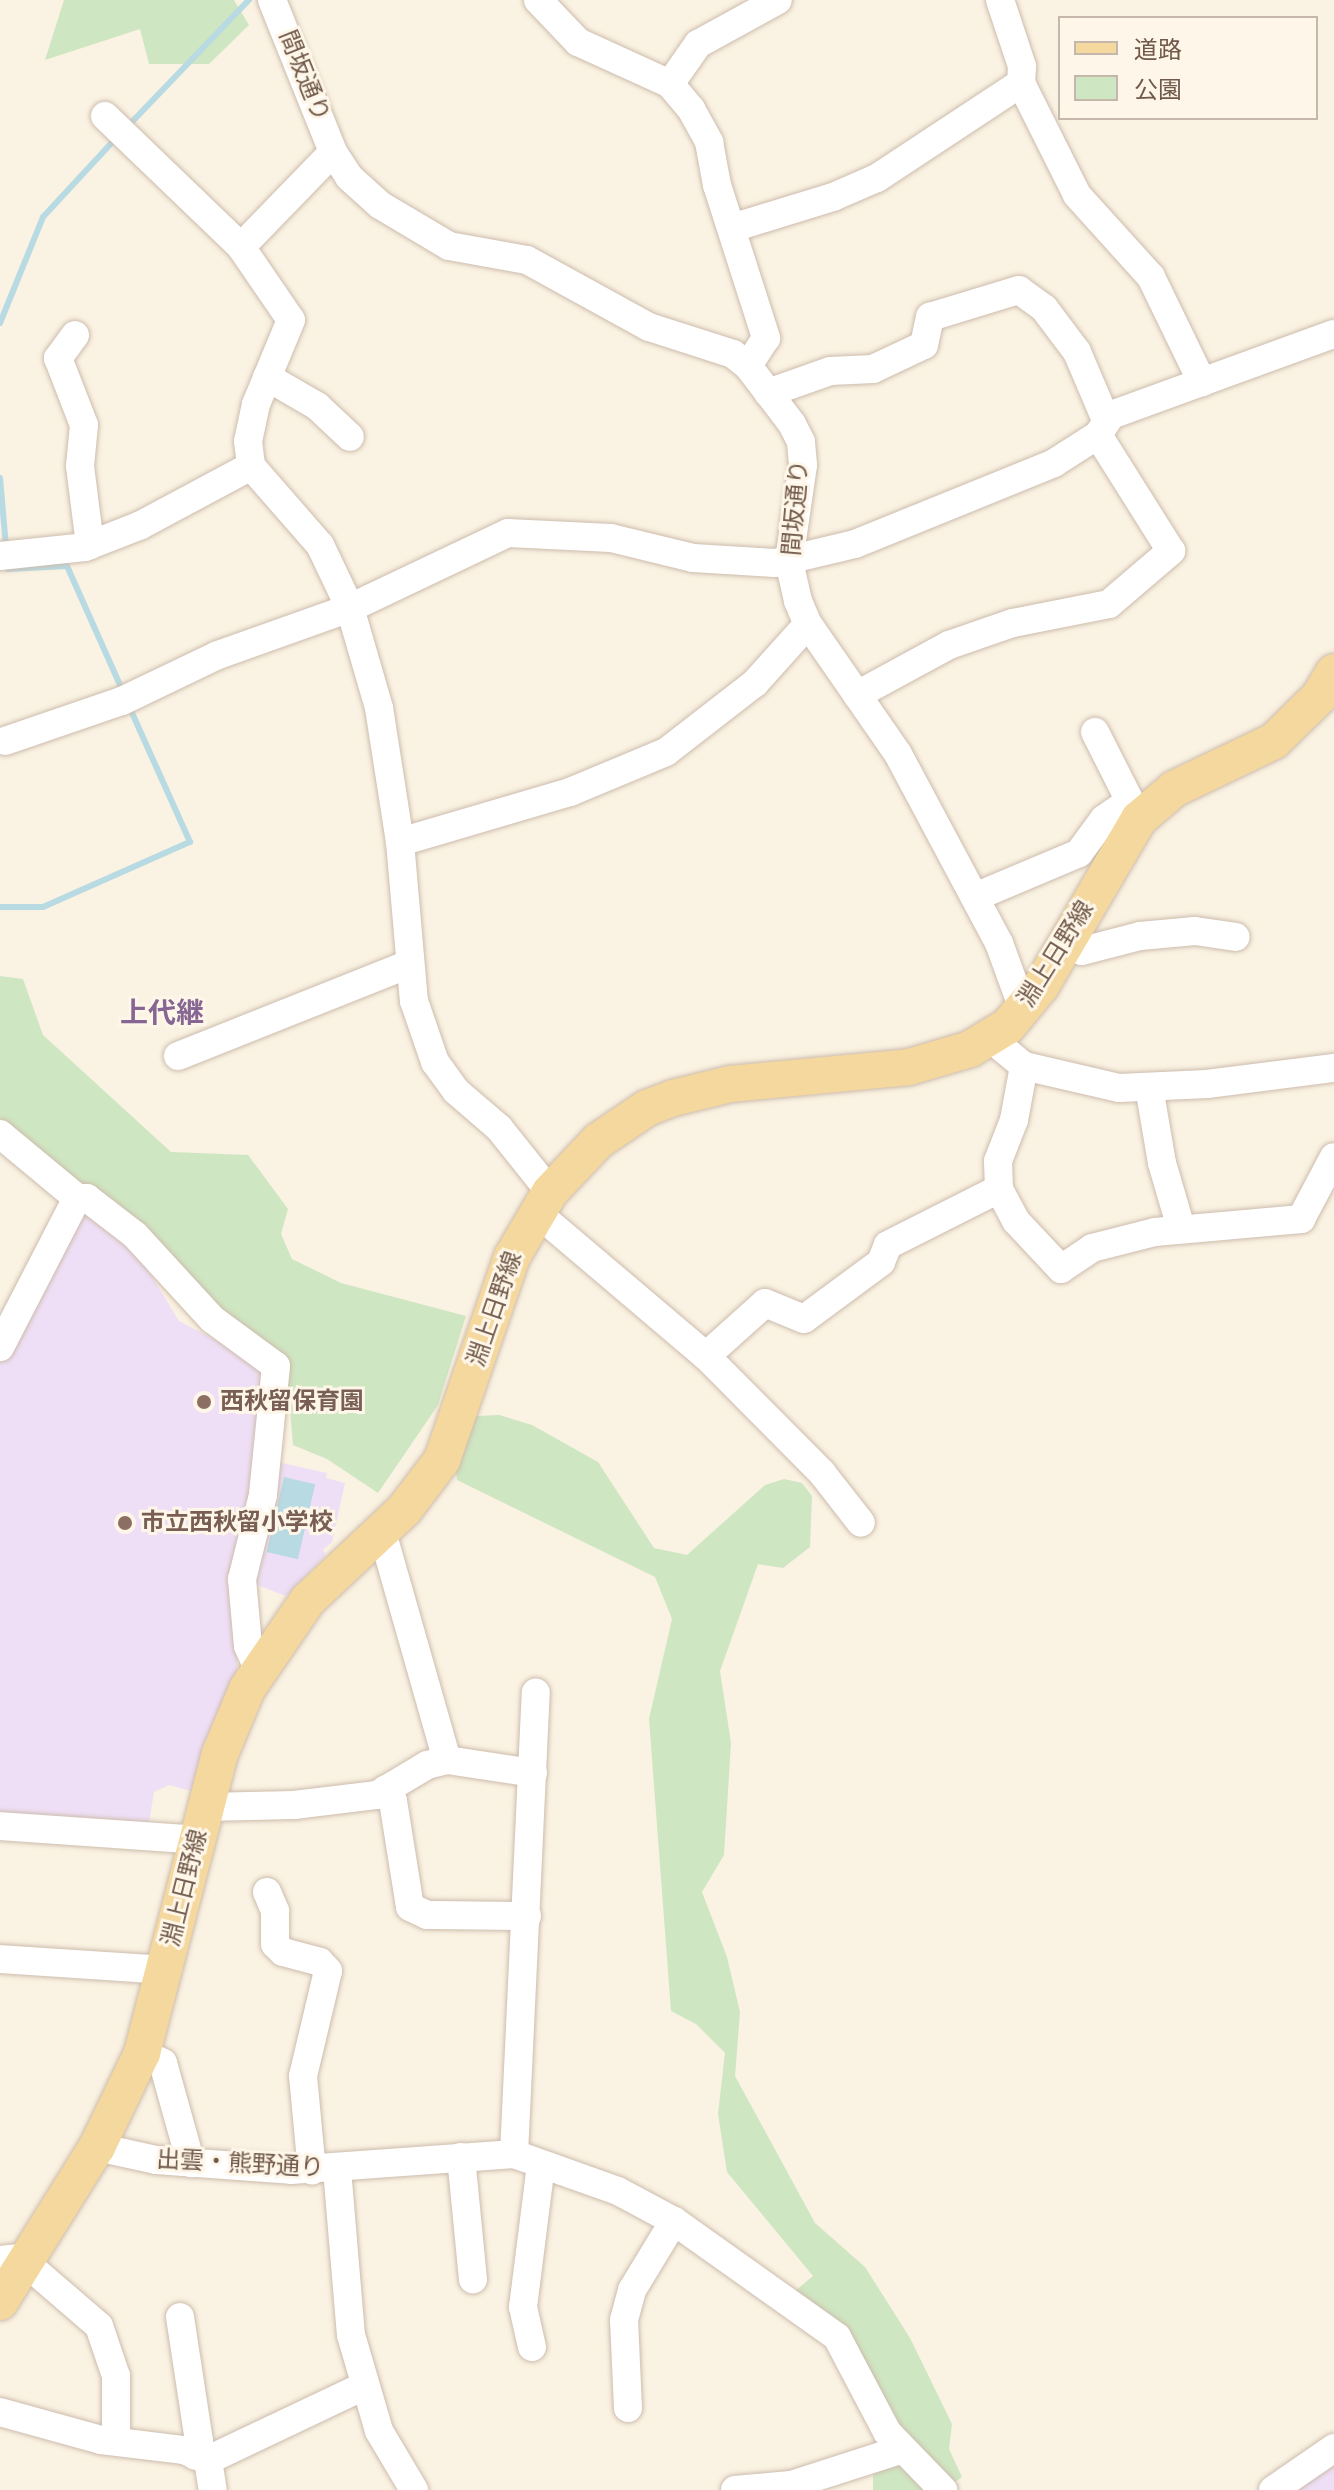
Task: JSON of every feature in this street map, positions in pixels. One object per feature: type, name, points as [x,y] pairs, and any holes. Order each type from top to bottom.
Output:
[{"type":"main road","name":"淵上日野線","points":[[0,2302],[13,2262],[97,2147],[142,2053],[227,1733],[258,1668],[308,1600],[382,1532],[442,1460],[512,1257],[543,1202],[598,1141],[647,1108],[673,1098],[730,1084],[909,1067],[951,1056],[990,1038],[1023,1009],[1066,944],[1133,811],[1274,741],[1319,697],[1334,672]]},
{"type":"street","name":"間坂通り","points":[[272,0],[333,152],[349,177],[380,205],[435,240],[468,253],[527,260],[649,327],[719,347],[748,366],[801,442],[803,465],[789,561],[808,624],[898,754],[975,897],[1023,1009]]},
{"type":"street","points":[[538,0],[591,51],[670,84],[709,142],[766,338],[748,366]]},
{"type":"street","points":[[670,84],[698,44],[778,0]]},
{"type":"street","points":[[1000,0],[1022,66],[1021,83],[1077,195],[1151,277],[1202,382]]},
{"type":"street","points":[[732,228],[833,197],[877,178],[1021,83]]},
{"type":"street","points":[[115,126],[241,247],[291,320],[249,429],[251,466],[320,545],[350,608],[379,708],[400,842],[414,1001],[435,1062],[456,1091],[499,1128],[543,1202],[706,1356],[822,1473],[861,1523]]},
{"type":"street","points":[[241,247],[333,152]]},
{"type":"street","points":[[768,393],[830,371],[873,369],[924,345],[930,317],[1019,290],[1044,308],[1077,352],[1102,428],[1171,551],[1109,604],[1013,623],[949,645],[857,695]]},
{"type":"street","points":[[5,741],[129,698],[218,655],[350,608],[508,533],[611,538],[693,558],[789,561],[904,527],[1054,463],[1102,428],[1202,382],[1334,334]]},
{"type":"street","points":[[75,335],[58,358],[84,425],[80,466],[90,545]]},
{"type":"street","points":[[267,377],[317,406],[350,437]]},
{"type":"street","points":[[0,556],[90,545],[141,525],[251,466]]},
{"type":"street","points":[[400,842],[570,792],[666,752],[755,683],[808,624]]},
{"type":"street","points":[[975,897],[1079,853],[1104,819],[1133,811],[1095,732]]},
{"type":"street","points":[[1066,944],[1082,951],[1140,936],[1195,931],[1236,937]]},
{"type":"street","points":[[178,1056],[409,964]]},
{"type":"street","points":[[990,1038],[1024,1066],[1096,1085],[1149,1087],[1334,1068]]},
{"type":"street","points":[[1024,1066],[1014,1120],[998,1161],[999,1189],[1016,1221],[1061,1269],[1092,1248],[1181,1228],[1301,1219],[1334,1157]]},
{"type":"street","points":[[1149,1087],[1162,1163],[1181,1228]]},
{"type":"street","points":[[0,1134],[77,1198],[87,1198],[135,1235],[212,1319],[276,1366],[263,1495],[242,1579],[248,1646],[258,1668]]},
{"type":"street","points":[[706,1356],[765,1303],[804,1319],[881,1262],[888,1245],[999,1189]]},
{"type":"street","points":[[0,1347],[77,1198]]},
{"type":"street","points":[[382,1532],[447,1760]]},
{"type":"street","points":[[514,2154],[536,1693]]},
{"type":"street","points":[[0,1826],[202,1824],[294,1805],[377,1795],[427,1765],[447,1760],[533,1773]]},
{"type":"street","points":[[386,1789],[393,1801],[410,1907],[427,1915],[527,1916]]},
{"type":"street","points":[[267,1892],[275,1911],[275,1944],[283,1952],[320,1962],[328,1971],[303,2076],[324,2170],[514,2154],[618,2191],[674,2221],[837,2337],[900,2450],[939,2488]]},
{"type":"street","points":[[0,1959],[164,1970]]},
{"type":"street","points":[[142,2053],[163,2063],[191,2163]]},
{"type":"street","name":"出雲・熊野通り","points":[[97,2147],[114,2155],[191,2163],[324,2170],[345,2302],[364,2386],[383,2440],[414,2490]]},
{"type":"street","points":[[461,2157],[473,2279]]},
{"type":"street","points":[[532,2347],[523,2307],[541,2164]]},
{"type":"street","points":[[628,2408],[624,2320],[632,2290],[674,2221]]},
{"type":"street","points":[[13,2262],[99,2326],[116,2376],[116,2439]]},
{"type":"street","points":[[180,2317],[202,2458],[213,2490]]},
{"type":"street","points":[[0,2412],[202,2458],[364,2386]]},
{"type":"street","points":[[1273,2490],[1334,2448]]},
{"type":"street","points":[[735,2490],[791,2485],[900,2450]]},
{"type":"shaded area","name":"市立西秋留小学校","points":[[78,1209],[131,1242],[179,1321],[272,1370],[238,1609],[237,1669],[204,1743],[191,1791],[169,1785],[154,1792],[148,1829],[0,1818],[0,1358]]},
{"type":"shaded area","name":"市立西秋留小学校","points":[[277,1462],[327,1473],[326,1478],[345,1483],[332,1542],[323,1550],[326,1555],[286,1596],[252,1583]]},
{"type":"shaded area","points":[[1334,2460],[1334,2490],[1291,2490]]},
{"type":"green space","points":[[64,0],[234,0],[249,25],[209,64],[149,64],[140,29],[45,60]]},
{"type":"green space","points":[[0,976],[23,979],[43,1035],[171,1152],[248,1155],[288,1209],[281,1234],[292,1259],[341,1283],[466,1316],[438,1405],[378,1493],[327,1459],[293,1445],[288,1385],[91,1191],[0,1118]]},
{"type":"green space","points":[[499,1415],[532,1425],[598,1462],[654,1548],[687,1555],[765,1485],[784,1479],[802,1483],[812,1496],[810,1547],[783,1568],[758,1564],[720,1671],[731,1743],[724,1855],[702,1892],[727,1957],[740,2012],[735,2076],[815,2223],[865,2267],[910,2338],[952,2424],[949,2449],[962,2477],[943,2490],[873,2490],[873,2470],[913,2448],[850,2336],[795,2291],[813,2276],[727,2172],[718,2114],[725,2053],[696,2024],[671,2011],[649,1719],[672,1619],[655,1577],[457,1480],[454,1455],[476,1416]]},
{"type":"water","points":[[284,1477],[315,1484],[298,1559],[267,1552]]},
{"type":"waterway","points":[[128,126],[249,0]]},
{"type":"waterway","points":[[0,323],[43,217],[118,136]]},
{"type":"waterway","points":[[0,478],[6,547]]},
{"type":"waterway","points":[[7,562],[8,569],[67,566],[123,692]]},
{"type":"waterway","points":[[0,907],[43,907],[190,842],[129,706]]},
{"type":"place","name":"西秋留保育園","points":[[204,1402]]},
{"type":"place","name":"市立西秋留小学校","points":[[125,1523]]},
{"type":"district","name":"上代継","points":[[162,1013]]}]
